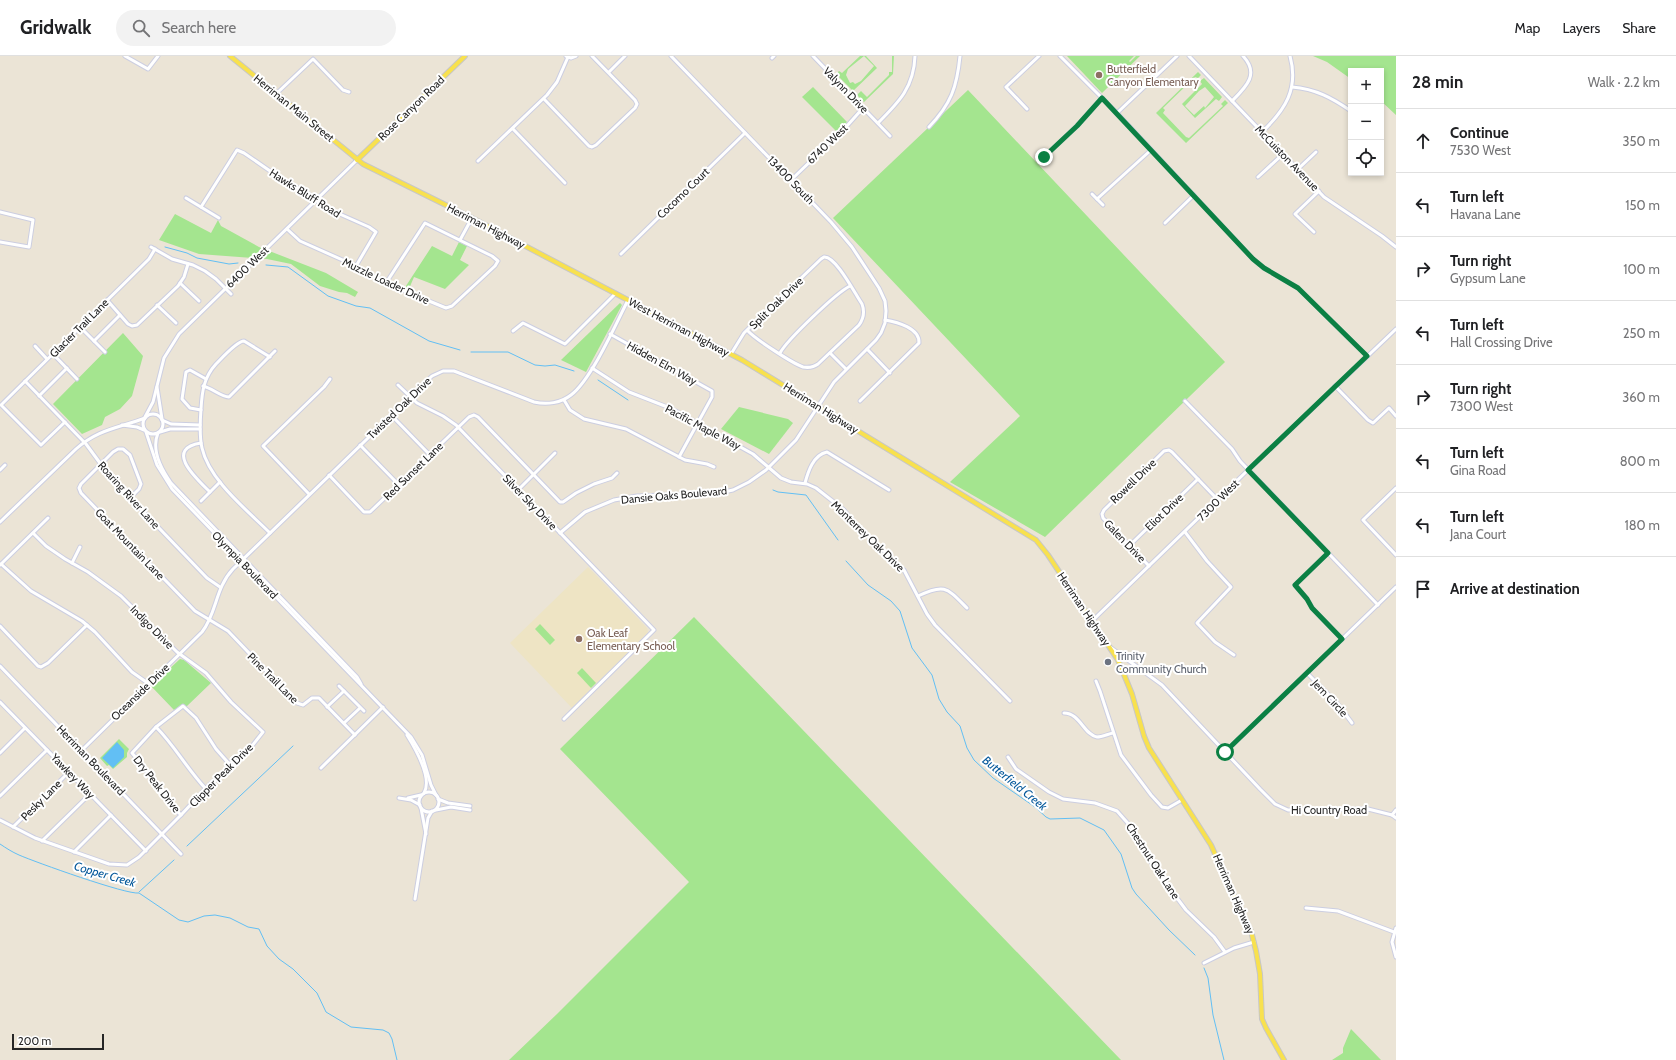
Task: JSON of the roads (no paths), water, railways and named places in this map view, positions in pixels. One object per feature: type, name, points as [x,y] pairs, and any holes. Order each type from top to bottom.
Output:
[{"type":"main road","name":"Herriman Main Street","points":[[230,56],[357,160]]},
{"type":"main road","name":"Rose Canyon Road","points":[[357,160],[465,56]]},
{"type":"main road","name":"Herriman Highway","points":[[357,160],[472,218],[615,294]]},
{"type":"main road","name":"West Herriman Highway","points":[[615,294],[742,360]]},
{"type":"main road","name":"Herriman Highway","points":[[742,360],[1036,540],[1048,555],[1110,647],[1129,685],[1147,745],[1214,850],[1254,942],[1260,974],[1262,1019],[1268,1033],[1284,1060]]},
{"type":"street","points":[[125,56],[148,69],[158,56]]},
{"type":"street","points":[[478,161],[544,99],[554,86],[567,57],[576,56]]},
{"type":"street","points":[[544,99],[589,146],[592,147],[596,145],[635,108],[636,104],[635,100],[592,56]]},
{"type":"street","points":[[609,72],[625,56]]},
{"type":"street","name":"13400 South","points":[[671,56],[838,229],[852,247],[884,298],[886,308],[885,320]]},
{"type":"street","name":"Valynn Drive","points":[[813,56],[890,136]]},
{"type":"street","points":[[878,123],[899,102],[910,84],[915,65],[915,56]]},
{"type":"street","points":[[929,127],[950,102],[958,71],[960,56]]},
{"type":"street","points":[[1027,109],[1006,87],[1039,56]]},
{"type":"street","points":[[1060,56],[1102,98],[1253,259],[1264,268],[1298,288],[1367,356]]},
{"type":"street","points":[[1117,114],[1177,56]]},
{"type":"street","name":"McCuiston Avenue","points":[[1189,56],[1319,191],[1332,203],[1382,236],[1396,248]]},
{"type":"street","points":[[1232,101],[1246,87],[1250,78],[1250,68],[1247,60],[1243,56]]},
{"type":"street","points":[[1262,132],[1280,114],[1292,87],[1293,74],[1290,56]]},
{"type":"street","points":[[276,94],[313,59],[343,90],[349,92]]},
{"type":"street","points":[[1292,87],[1309,89],[1324,94],[1348,109]]},
{"type":"street","points":[[1044,157],[1077,126],[1102,98]]},
{"type":"street","name":"6740 West","points":[[791,180],[846,127],[863,108]]},
{"type":"street","points":[[513,129],[565,183]]},
{"type":"street","name":"Cocomo Court","points":[[621,254],[745,133]]},
{"type":"street","name":"Hawks Bluff Road","points":[[201,207],[237,150],[244,153],[286,182],[306,192],[336,214],[360,223],[376,232],[356,266]]},
{"type":"street","points":[[1097,199],[1151,150]]},
{"type":"street","points":[[1298,170],[1316,152]]},
{"type":"street","points":[[1258,177],[1283,154]]},
{"type":"street","name":"6400 West","points":[[145,417],[152,406],[162,363],[172,343],[184,329],[357,160]]},
{"type":"street","points":[[1314,232],[1295,214],[1319,191]]},
{"type":"street","points":[[1092,194],[1103,205]]},
{"type":"street","points":[[1165,223],[1194,195]]},
{"type":"street","points":[[186,198],[219,218]]},
{"type":"street","points":[[0,212],[33,220],[29,247],[0,242]]},
{"type":"street","points":[[386,283],[425,222],[460,240],[472,218]]},
{"type":"street","name":"Muzzle Loader Drive","points":[[287,229],[300,241],[356,266],[386,283],[449,308],[495,266],[498,261],[492,256],[460,240]]},
{"type":"street","points":[[151,247],[172,259],[207,272],[231,294]]},
{"type":"street","name":"Glacier Trail Lane","points":[[1,405],[150,257],[155,249]]},
{"type":"street","name":"Split Oak Drive","points":[[731,354],[747,330],[821,259],[826,256],[836,264],[850,286]]},
{"type":"street","points":[[107,300],[128,324],[132,326],[137,325],[180,283],[184,277],[188,264]]},
{"type":"street","points":[[180,283],[199,301]]},
{"type":"street","points":[[747,330],[758,340],[800,365],[808,367],[818,364],[859,325],[863,318],[863,307],[850,286],[840,293],[788,342],[780,353]]},
{"type":"street","points":[[513,331],[523,323],[565,344],[615,294]]},
{"type":"street","points":[[628,300],[592,368],[578,389],[564,400],[570,410],[580,417],[632,431],[688,461],[707,464],[714,467]]},
{"type":"street","points":[[157,304],[176,323]]},
{"type":"street","points":[[94,341],[120,315]]},
{"type":"street","points":[[860,401],[920,342],[908,328],[885,320]]},
{"type":"street","name":"Dansie Oaks Boulevard","points":[[560,533],[580,516],[609,501],[631,496],[724,492],[749,482],[769,467],[800,435],[831,385],[879,336],[885,320]]},
{"type":"street","points":[[80,327],[105,352]]},
{"type":"street","name":"7300 West","points":[[1092,622],[1335,386],[1396,329]]},
{"type":"street","name":"Hidden Elm Way","points":[[610,334],[710,390],[712,397],[698,423]]},
{"type":"street","points":[[270,357],[244,341],[240,341],[216,364],[203,386],[200,427],[201,443],[207,463],[220,482],[270,533]]},
{"type":"street","points":[[35,346],[47,359]]},
{"type":"street","points":[[867,349],[890,373]]},
{"type":"street","points":[[203,386],[213,389],[225,397],[229,397],[275,351]]},
{"type":"street","points":[[830,353],[846,369]]},
{"type":"street","points":[[53,354],[77,379]]},
{"type":"street","points":[[39,396],[67,368]]},
{"type":"street","name":"Pacific Maple Way","points":[[592,368],[629,392],[670,408],[698,423],[753,454],[769,467]]},
{"type":"street","points":[[201,410],[191,409],[182,399],[186,372],[187,370],[190,370],[206,379]]},
{"type":"street","name":"Twisted Oak Drive","points":[[248,554],[432,376],[440,372],[450,370],[457,371],[537,403],[549,403],[564,400]]},
{"type":"street","points":[[309,494],[263,446],[324,387],[330,379]]},
{"type":"street","name":"Roaring River Lane","points":[[25,381],[84,442],[101,465],[130,498],[208,579],[220,586]]},
{"type":"street","name":"Silver Sky Drive","points":[[398,385],[424,408],[443,416],[458,428],[654,630],[564,719]]},
{"type":"street","points":[[1335,386],[1368,420],[1373,423],[1388,408],[1396,416]]},
{"type":"street","name":"6400 West","points":[[157,387],[162,420]]},
{"type":"street","points":[[1185,401],[1230,447],[1248,470],[1378,604]]},
{"type":"street","points":[[1,405],[40,446],[65,422]]},
{"type":"street","points":[[0,522],[84,442],[103,431],[151,414],[155,414],[162,420],[171,424],[200,427]]},
{"type":"street","points":[[391,415],[430,455]]},
{"type":"street","name":"Red Sunset Lane","points":[[329,475],[363,511],[367,513],[371,512],[471,416],[477,416],[561,502],[594,484],[612,478],[618,473]]},
{"type":"street","points":[[145,417],[143,425],[146,432]]},
{"type":"street","points":[[159,432],[163,426],[162,420]]},
{"type":"street","points":[[679,457],[698,423]]},
{"type":"street","points":[[122,425],[137,427],[153,435],[173,429],[200,427]]},
{"type":"street","name":"Olympia Boulevard","points":[[146,432],[157,465],[168,485],[242,560],[411,737],[426,765],[431,787],[436,795]]},
{"type":"street","name":"Olympia Boulevard","points":[[159,432],[156,442],[157,452],[161,466],[168,479],[242,560]]},
{"type":"street","points":[[201,443],[189,446],[183,454],[183,458],[192,474],[210,492]]},
{"type":"street","points":[[360,445],[399,485]]},
{"type":"street","name":"Goat Mountain Lane","points":[[130,498],[141,485],[128,452],[123,449],[116,450],[80,485],[80,492],[192,608],[201,616],[209,620]]},
{"type":"street","name":"Rowell Drive","points":[[1102,514],[1104,510],[1167,450],[1172,452],[1198,479]]},
{"type":"street","points":[[804,484],[812,465],[823,453],[827,452],[889,490]]},
{"type":"street","points":[[518,490],[556,453]]},
{"type":"street","points":[[0,470],[5,465]]},
{"type":"street","name":"Monterrey Oak Drive","points":[[769,467],[783,479],[816,488],[844,510],[854,522],[897,562],[906,573],[927,614],[935,625],[1010,701]]},
{"type":"street","points":[[1198,479],[1218,500]]},
{"type":"street","name":"Eliot Drive","points":[[1130,546],[1198,479]]},
{"type":"street","points":[[201,501],[220,482]]},
{"type":"street","points":[[1396,488],[1363,520],[1396,555]]},
{"type":"street","name":"Galen Drive","points":[[1102,514],[1103,518],[1149,566]]},
{"type":"street","points":[[48,518],[1,564],[31,591],[45,601],[74,616],[87,625],[132,672],[149,684]]},
{"type":"street","points":[[1185,532],[1207,561],[1231,587],[1197,623],[1215,642],[1234,655]]},
{"type":"street","name":"Indigo Drive","points":[[33,533],[46,546],[101,580],[121,596],[180,654],[206,673],[231,702],[262,732]]},
{"type":"street","points":[[72,563],[80,547]]},
{"type":"street","points":[[1328,553],[1295,585],[1307,599],[1312,608],[1342,639]]},
{"type":"street","name":"Oceanside Drive","points":[[82,750],[202,632],[209,620],[220,586],[227,576],[248,554]]},
{"type":"street","points":[[1225,752],[1396,587]]},
{"type":"street","points":[[918,596],[932,589],[942,588],[950,591],[967,608]]},
{"type":"street","name":"Pine Trail Lane","points":[[209,620],[228,631],[298,704],[304,704],[316,697],[328,707],[355,735]]},
{"type":"street","points":[[0,626],[38,666],[41,667],[48,663],[87,625]]},
{"type":"street","name":"Hi Country Road","points":[[1110,647],[1162,685],[1275,804],[1288,810],[1317,811],[1368,809],[1392,815],[1396,818]]},
{"type":"street","name":"Herriman Boulevard","points":[[0,666],[181,854]]},
{"type":"street","name":"Jem Circle","points":[[1307,673],[1337,703],[1352,723]]},
{"type":"street","points":[[1096,681],[1123,759],[1162,807],[1170,808],[1182,800]]},
{"type":"street","points":[[339,686],[364,711]]},
{"type":"street","points":[[328,707],[344,691]]},
{"type":"street","name":"Yawkey Way","points":[[0,702],[146,851]]},
{"type":"street","points":[[0,710],[4,706]]},
{"type":"street","points":[[206,789],[189,770],[171,743],[156,727],[183,706],[196,718],[216,749],[232,767]]},
{"type":"street","points":[[321,768],[383,707]]},
{"type":"street","points":[[344,723],[360,708]]},
{"type":"street","points":[[1064,713],[1073,715],[1095,736],[1113,733]]},
{"type":"street","name":"Olympia Boulevard","points":[[400,725],[416,750],[422,763],[427,784],[424,793]]},
{"type":"street","name":"Dry Peak Drive","points":[[156,727],[132,753],[143,764],[169,803],[181,815]]},
{"type":"street","points":[[0,753],[25,728]]},
{"type":"street","name":"Clipper Peak Drive","points":[[0,820],[42,841],[109,864],[121,865],[132,862],[146,851],[206,789],[244,756],[262,732]]},
{"type":"street","points":[[0,796],[47,750]]},
{"type":"street","name":"Chestnut Oak Lane","points":[[1008,757],[1016,769],[1049,792],[1063,799],[1095,804],[1117,811],[1133,829],[1151,862],[1177,898],[1214,937],[1225,952]]},
{"type":"street","name":"Pesky Lane","points":[[13,827],[68,772]]},
{"type":"street","points":[[399,798],[408,798],[430,792],[436,795],[438,799],[438,805],[428,818],[415,899]]},
{"type":"street","points":[[424,793],[420,798],[420,806],[426,834]]},
{"type":"street","points":[[42,841],[90,794]]},
{"type":"street","points":[[408,798],[426,811],[451,807],[470,810]]},
{"type":"street","points":[[438,799],[448,803],[470,806]]},
{"type":"street","points":[[1392,815],[1396,810]]},
{"type":"street","points":[[74,852],[111,815]]},
{"type":"street","points":[[1306,908],[1338,911],[1394,932]]},
{"type":"street","points":[[1396,928],[1392,942],[1396,957]]},
{"type":"street","points":[[1204,963],[1225,952],[1254,942]]},
{"type":"water","points":[[117,742],[124,750],[124,757],[113,768],[102,758]]},
{"type":"waterway","name":"Butterfield Creek","points":[[165,247],[187,253],[197,258],[229,264],[238,263]]},
{"type":"waterway","name":"Butterfield Creek","points":[[266,265],[288,267],[328,296],[356,306],[370,308],[429,341],[460,350]]},
{"type":"waterway","name":"Butterfield Creek","points":[[471,352],[508,352],[535,365],[555,365],[574,371]]},
{"type":"waterway","name":"Butterfield Creek","points":[[598,380],[628,400]]},
{"type":"waterway","name":"Butterfield Creek","points":[[773,490],[778,492],[806,495],[838,540]]},
{"type":"waterway","name":"Butterfield Creek","points":[[846,561],[868,585],[891,601],[900,611],[912,648],[932,675],[939,699],[947,712],[960,726],[967,748],[974,760],[993,778],[1035,807],[1046,817],[1050,819],[1080,818],[1104,830],[1121,854],[1132,888],[1136,894],[1169,930],[1195,955]]},
{"type":"waterway","points":[[187,846],[293,746]]},
{"type":"waterway","name":"Copper Creek","points":[[0,844],[19,855],[61,871],[117,889],[139,893],[179,920],[188,922],[204,916],[215,915],[230,918],[248,927],[259,929],[267,946],[279,959],[293,969],[317,993],[326,1012],[351,1027],[383,1030],[389,1033],[397,1060]]},
{"type":"waterway","points":[[139,892],[174,860]]},
{"type":"waterway","name":"Butterfield Creek","points":[[1204,968],[1208,978],[1213,1015],[1224,1060]]},
{"type":"place","name":"Butterfield Canyon Elementary","points":[[1099,75]]},
{"type":"place","name":"Oak Leaf Elementary School","points":[[579,639]]},
{"type":"place","name":"Trinity Community Church","points":[[1108,662]]}]
